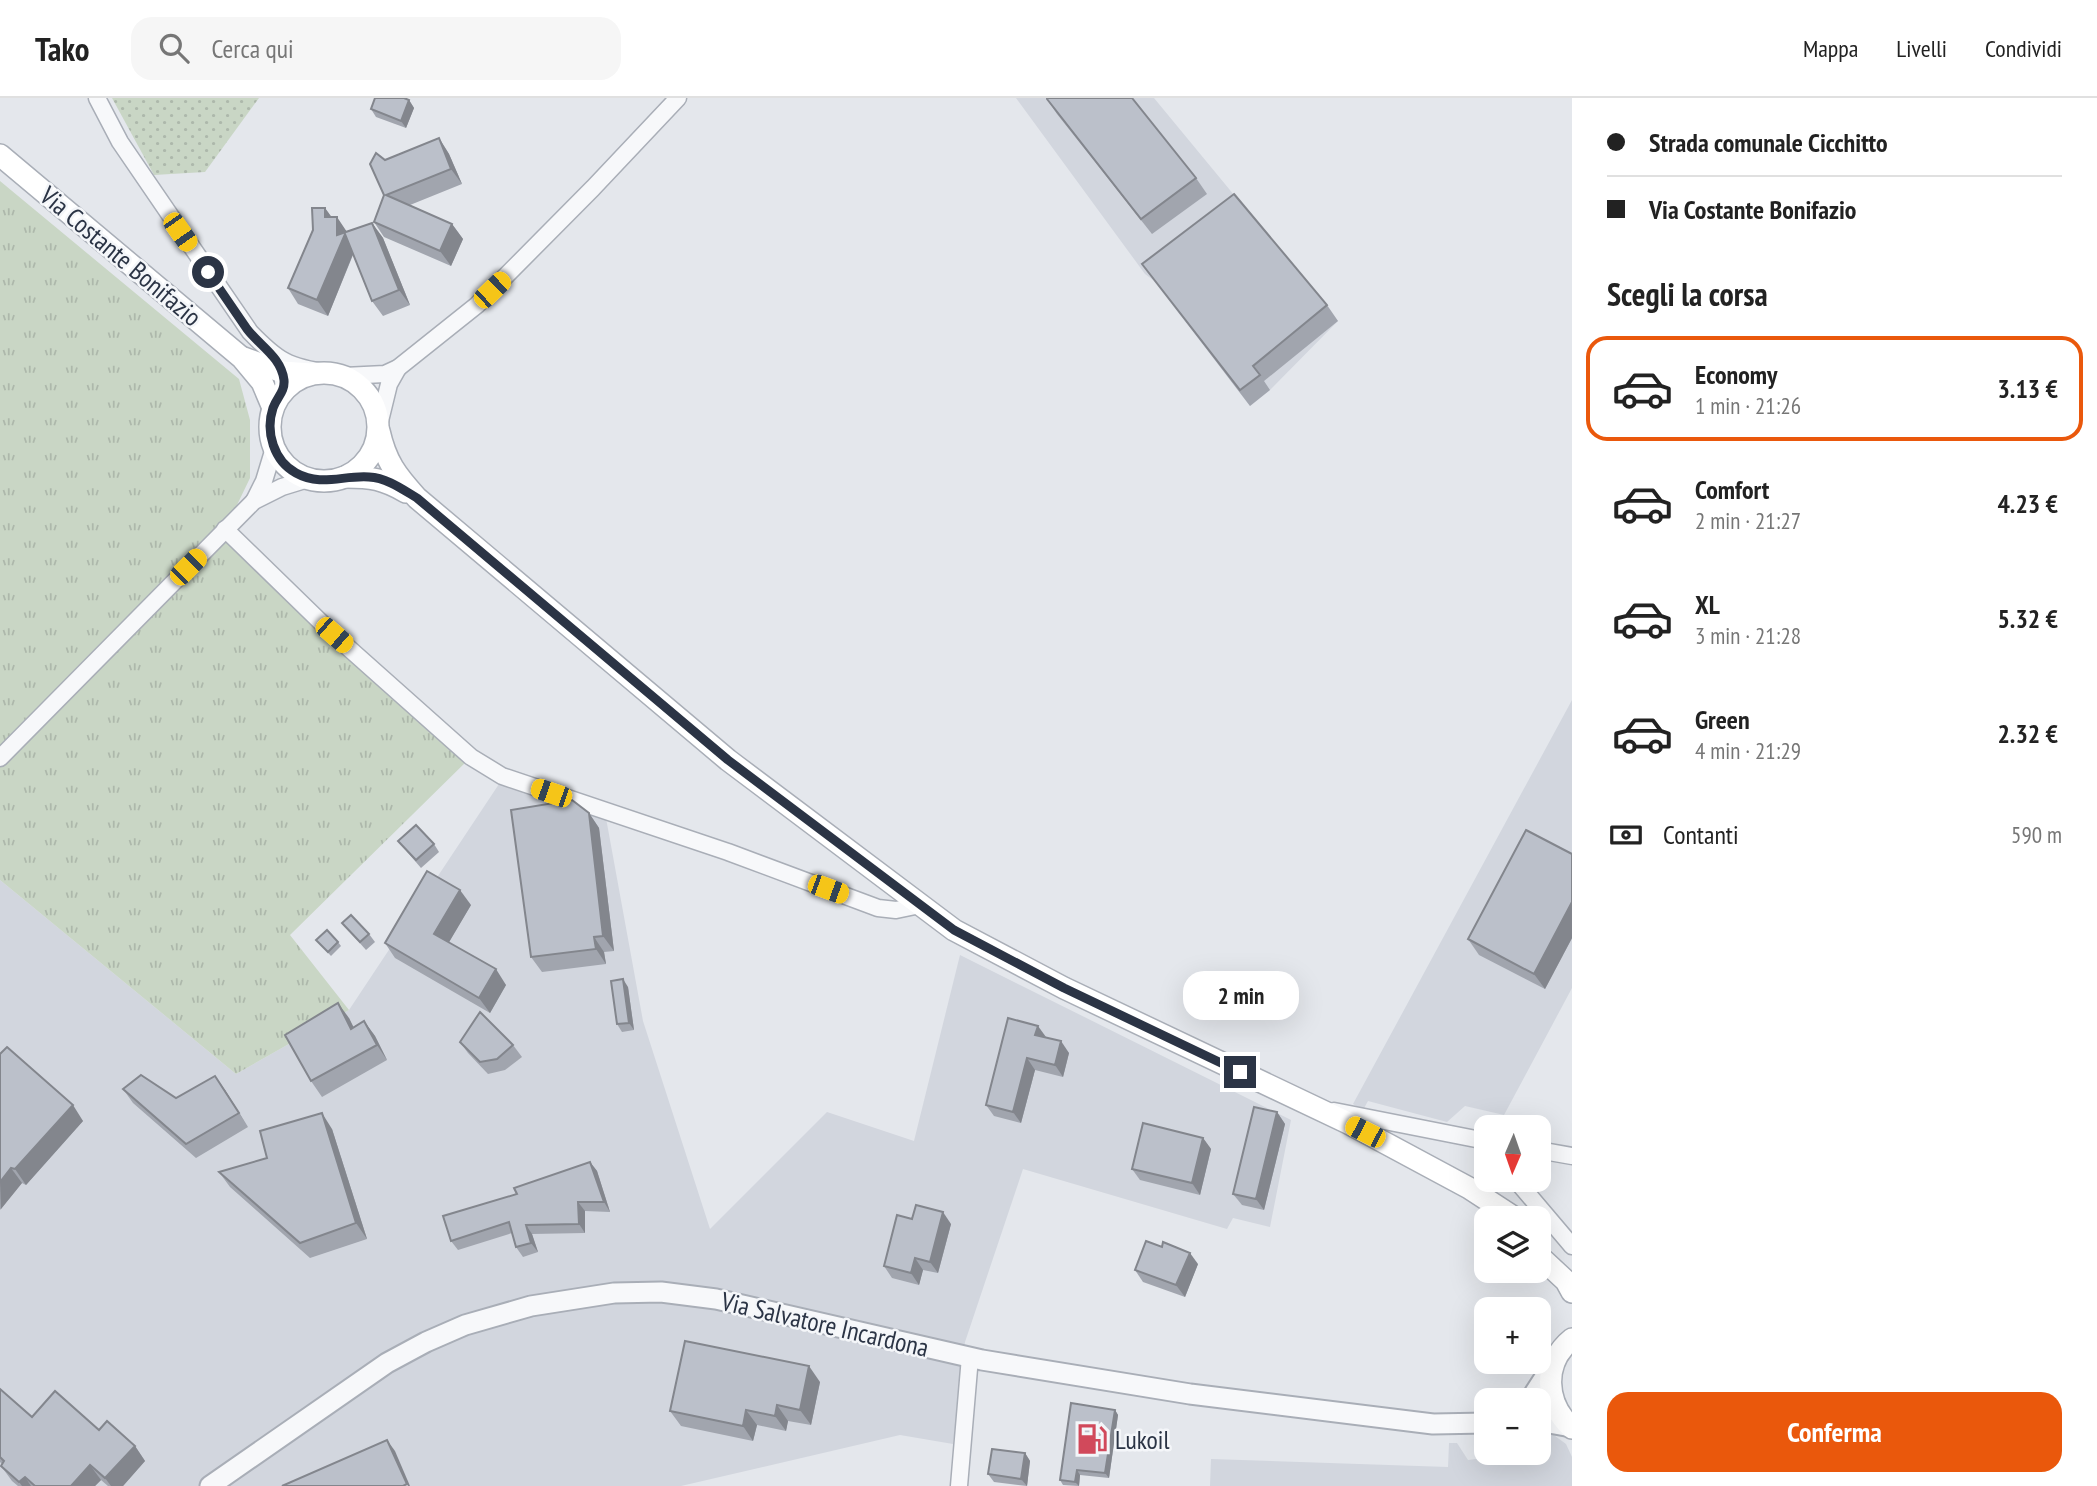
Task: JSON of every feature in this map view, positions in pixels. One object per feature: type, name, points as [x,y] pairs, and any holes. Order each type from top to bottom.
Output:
[{"type":"main road","name":"Via Costante Bonifazio","points":[[0,155],[242,358]]},
{"type":"main road","points":[[242,358],[279,382]]},
{"type":"main road","points":[[242,358],[262,382],[329,374],[356,383],[374,404],[386,460],[417,498],[728,760],[954,930],[1064,988],[1401,1151],[1497,1206]]},
{"type":"main road","points":[[279,382],[270,428],[274,448],[288,467],[308,479],[333,481],[365,464],[372,454],[379,428]]},
{"type":"main road","points":[[345,477],[369,477],[386,481],[417,498]]},
{"type":"main road","points":[[1401,1151],[1476,1206]]},
{"type":"main road","points":[[1551,1249],[1572,1268]]},
{"type":"main road","points":[[1551,1267],[1566,1281],[1572,1292]]},
{"type":"main road","points":[[1572,1322],[1550,1380],[1555,1406],[1572,1428]]},
{"type":"street","points":[[97,98],[120,142],[250,332],[279,382],[304,369],[329,374],[385,374],[398,368],[477,305],[678,98]]},
{"type":"street","points":[[379,428],[389,384],[398,368]]},
{"type":"street","points":[[254,501],[264,481],[274,448]]},
{"type":"street","points":[[0,758],[254,501],[282,487],[308,479]]},
{"type":"street","points":[[225,529],[334,635],[471,757],[502,776],[728,852],[878,908],[896,910],[920,905]]},
{"type":"street","points":[[1315,1108],[1474,1139]]},
{"type":"street","points":[[1551,1152],[1572,1156]]},
{"type":"street","points":[[1526,1192],[1572,1246]]},
{"type":"street","name":"Via Salvatore Incardona","points":[[210,1486],[387,1363],[426,1342],[465,1325],[531,1306],[614,1293],[690,1294],[755,1306],[970,1357],[1190,1394],[1433,1424],[1474,1423]]},
{"type":"street","points":[[1538,1388],[1562,1352]]},
{"type":"street","points":[[959,1486],[970,1357]]},
{"type":"street","points":[[1551,1424],[1572,1428]]},
{"type":"shaded area","points":[[1016,98],[1154,98],[1338,321],[1270,390],[1250,406],[1153,280],[1145,274]]},
{"type":"shaded area","points":[[1572,700],[1572,988],[1504,1115],[1465,1106],[1447,1122],[1368,1101],[1363,1110],[1353,1104]]},
{"type":"shaded area","points":[[501,781],[606,818],[643,1021],[710,1229],[827,1112],[914,1141],[960,955],[1291,1120],[1270,1227],[1233,1218],[1227,1229],[1023,1169],[965,1342],[953,1444],[900,1435],[681,1486],[0,1486],[0,880],[236,1074],[349,1010]]},
{"type":"shaded area","points":[[1551,1433],[1566,1444],[1572,1457],[1572,1486],[1210,1486],[1211,1459],[1448,1467],[1449,1443],[1457,1443],[1468,1460],[1474,1459],[1474,1465],[1551,1465]]},
{"type":"green space","points":[[112,98],[259,98],[205,172],[154,175]]},
{"type":"green space","points":[[0,181],[239,379],[250,420],[250,478],[225,530],[471,757],[290,935],[349,1010],[236,1074],[0,880]]},
{"type":"building","points":[[375,98],[409,100],[401,121],[371,109]]},
{"type":"building","points":[[1047,98],[1132,98],[1196,178],[1141,219]]},
{"type":"building","points":[[439,138],[451,169],[386,195],[452,224],[440,251],[374,222],[384,195],[370,164],[376,153],[385,160]]},
{"type":"building","points":[[1234,194],[1327,305],[1253,366],[1260,375],[1240,390],[1142,264]]},
{"type":"building","points":[[312,208],[325,208],[325,217],[337,217],[337,235],[372,223],[399,290],[372,301],[345,234],[317,300],[288,288],[313,230]]},
{"type":"building","points":[[572,800],[589,813],[603,936],[594,937],[596,949],[531,957],[511,810]]},
{"type":"building","points":[[416,825],[434,844],[416,860],[398,841]]},
{"type":"building","points":[[1526,830],[1572,854],[1572,902],[1534,974],[1468,939]]},
{"type":"building","points":[[427,871],[460,890],[434,934],[496,969],[479,998],[385,943]]},
{"type":"building","points":[[351,915],[369,934],[360,942],[342,923]]},
{"type":"building","points":[[327,930],[338,942],[328,952],[316,940]]},
{"type":"building","points":[[623,979],[629,1023],[617,1024],[611,981]]},
{"type":"building","points":[[338,1003],[351,1029],[364,1021],[377,1045],[311,1081],[285,1035]]},
{"type":"building","points":[[480,1012],[513,1045],[497,1059],[480,1062],[460,1042]]},
{"type":"building","points":[[1008,1018],[1038,1026],[1035,1035],[1061,1041],[1055,1065],[1027,1058],[1013,1112],[986,1105]]},
{"type":"building","points":[[7,1047],[73,1105],[0,1182],[0,1054]]},
{"type":"building","points":[[141,1075],[176,1098],[215,1076],[239,1113],[186,1144],[123,1089]]},
{"type":"building","points":[[1254,1107],[1277,1112],[1256,1199],[1233,1194]]},
{"type":"building","points":[[322,1113],[356,1223],[300,1243],[219,1172],[267,1158],[260,1131]]},
{"type":"building","points":[[1143,1123],[1203,1138],[1192,1183],[1132,1169]]},
{"type":"building","points":[[590,1162],[604,1202],[578,1202],[579,1224],[526,1225],[531,1243],[516,1247],[509,1222],[451,1241],[443,1216],[517,1194],[514,1188]]},
{"type":"building","points":[[916,1205],[943,1212],[930,1262],[915,1258],[911,1273],[884,1266],[897,1215],[912,1219]]},
{"type":"building","points":[[1146,1241],[1162,1247],[1163,1242],[1190,1253],[1176,1285],[1135,1270]]},
{"type":"building","points":[[685,1341],[809,1366],[800,1410],[777,1405],[775,1416],[746,1410],[743,1426],[670,1411]]},
{"type":"building","points":[[0,1389],[32,1417],[55,1391],[99,1430],[107,1421],[135,1446],[105,1478],[90,1465],[71,1486],[35,1486],[25,1477],[19,1482],[1,1466],[4,1461],[0,1457]]},
{"type":"building","points":[[1071,1403],[1115,1410],[1105,1473],[1077,1470],[1075,1482],[1060,1480]]},
{"type":"building","points":[[387,1440],[407,1484],[403,1486],[282,1486]]},
{"type":"building","points":[[992,1449],[1025,1453],[1021,1479],[988,1474]]},
{"type":"place","name":"Lukoil","points":[[1092,1439]]},
{"type":"route","points":[[208,272],[250,332],[276,358],[282,372],[284,390],[273,408],[270,428],[274,448],[282,462],[294,472],[308,479],[321,481],[369,477],[386,481],[417,498],[728,760],[954,930],[1064,988],[1240,1072]]}]
